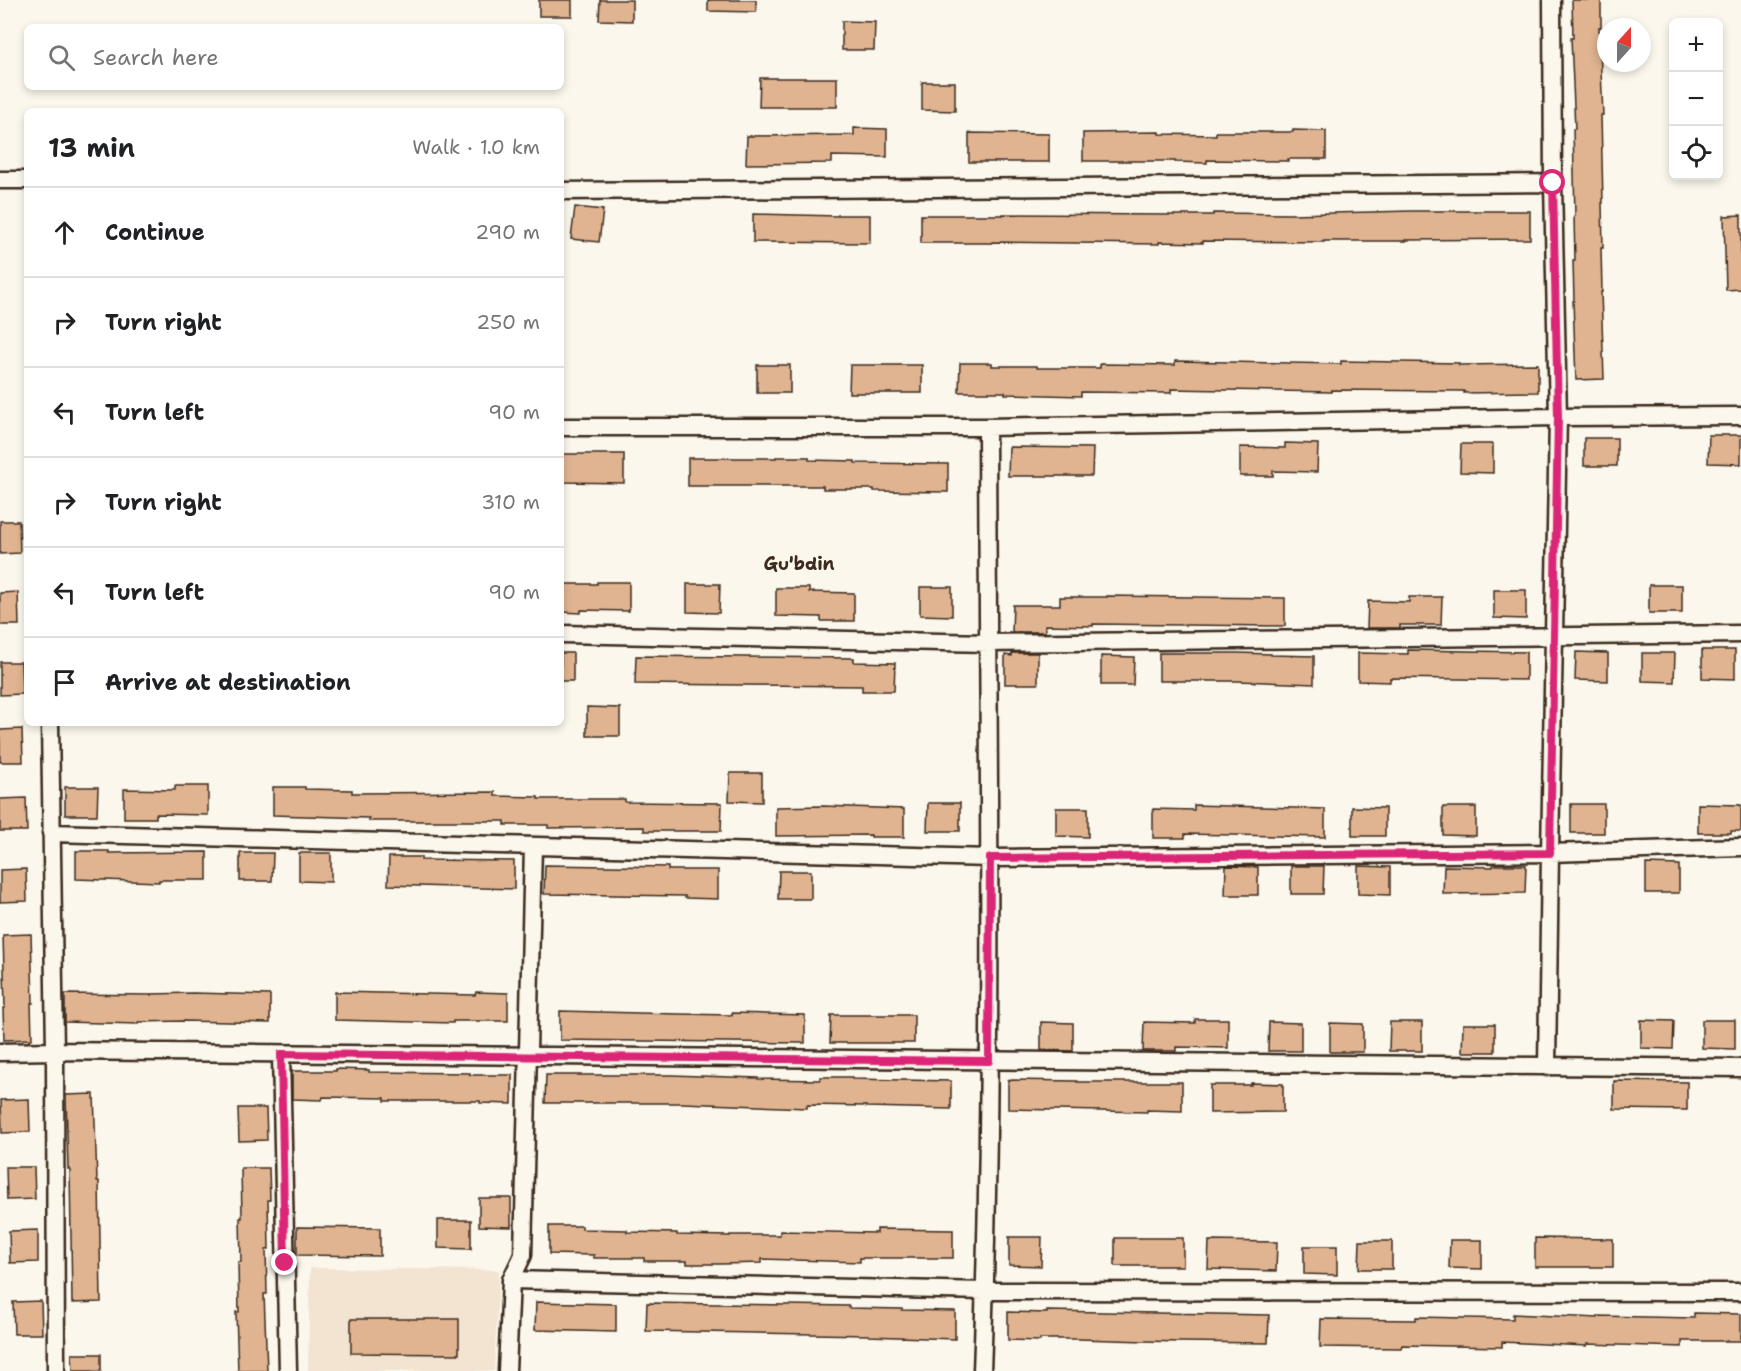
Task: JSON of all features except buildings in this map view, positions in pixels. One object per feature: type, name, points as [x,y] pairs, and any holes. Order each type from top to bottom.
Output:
[{"type":"street","points":[[1547,1067],[1558,417],[1552,0]]},
{"type":"street","points":[[0,180],[24,180]]},
{"type":"street","points":[[564,191],[1553,183]]},
{"type":"street","points":[[564,427],[987,427],[1741,416]]},
{"type":"street","points":[[982,1371],[989,1061],[987,427]]},
{"type":"street","points":[[564,634],[988,643],[1741,634]]},
{"type":"street","points":[[50,726],[55,1051],[56,1371]]},
{"type":"street","points":[[51,833],[990,858],[1550,853],[1741,848]]},
{"type":"street","points":[[507,1371],[511,1280],[524,1255],[533,847]]},
{"type":"street","points":[[0,1052],[1741,1068]]},
{"type":"street","points":[[281,1054],[288,1371]]},
{"type":"street","points":[[511,1280],[985,1291],[1741,1292]]},
{"type":"shaded area","points":[[310,1268],[499,1270],[494,1371],[308,1371]]},
{"type":"district","name":"Gu'bdin","points":[[799,564]]},
{"type":"route","points":[[285,1263],[281,1054],[989,1061],[990,858],[1550,853],[1558,417],[1553,183]]}]
